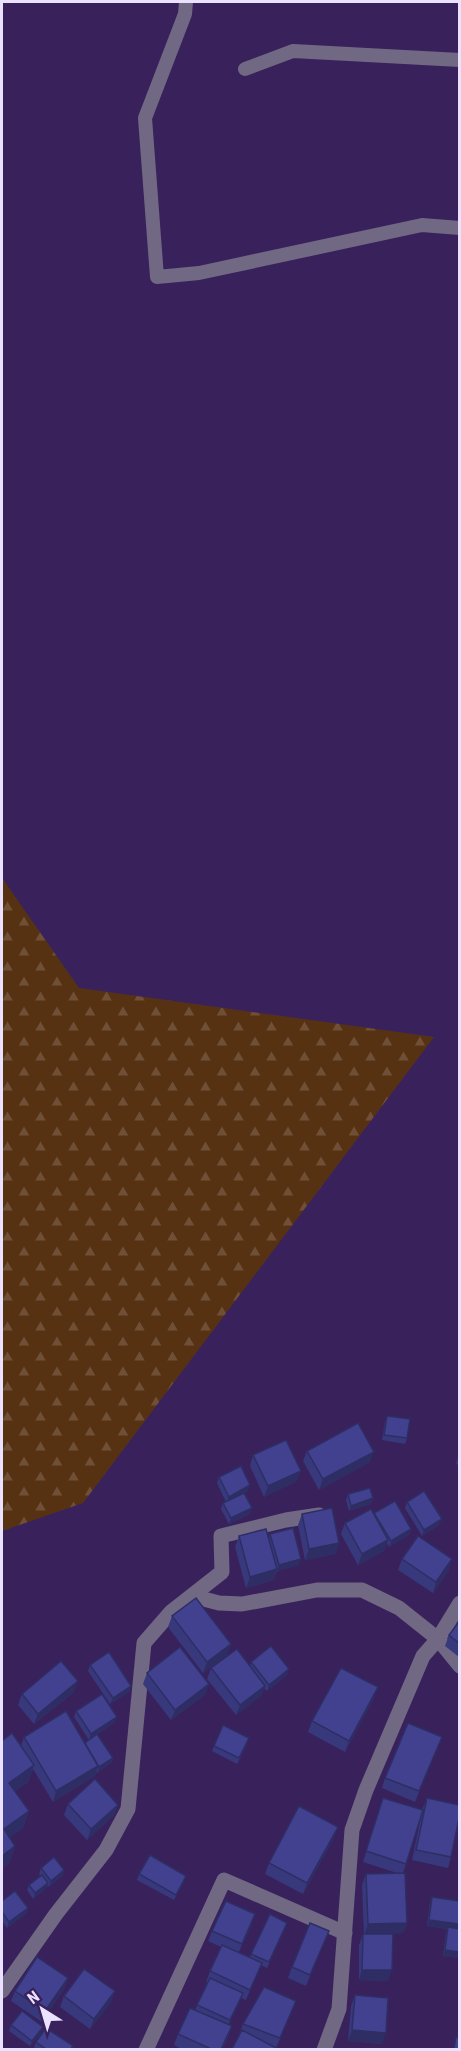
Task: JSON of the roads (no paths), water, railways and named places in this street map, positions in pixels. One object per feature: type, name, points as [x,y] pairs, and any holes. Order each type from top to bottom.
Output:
[{"type":"street","points":[[2,1991],[56,1914],[106,1850],[128,1809],[144,1643],[171,1612],[222,1572],[221,1536],[286,1520],[319,1515]]},
{"type":"street","points":[[192,1596],[219,1603],[242,1604],[317,1590],[362,1590],[399,1608],[438,1640],[459,1666]]},
{"type":"street","points":[[324,2049],[339,2009],[352,1830],[366,1790],[423,1656],[438,1640],[459,1603]]},
{"type":"street","points":[[146,2049],[224,1880],[345,1933]]},
{"type":"lane","points":[[186,2],[185,14],[145,118],[157,277],[199,273],[422,225],[459,228]]},
{"type":"lane","points":[[245,69],[293,51],[459,60]]}]
